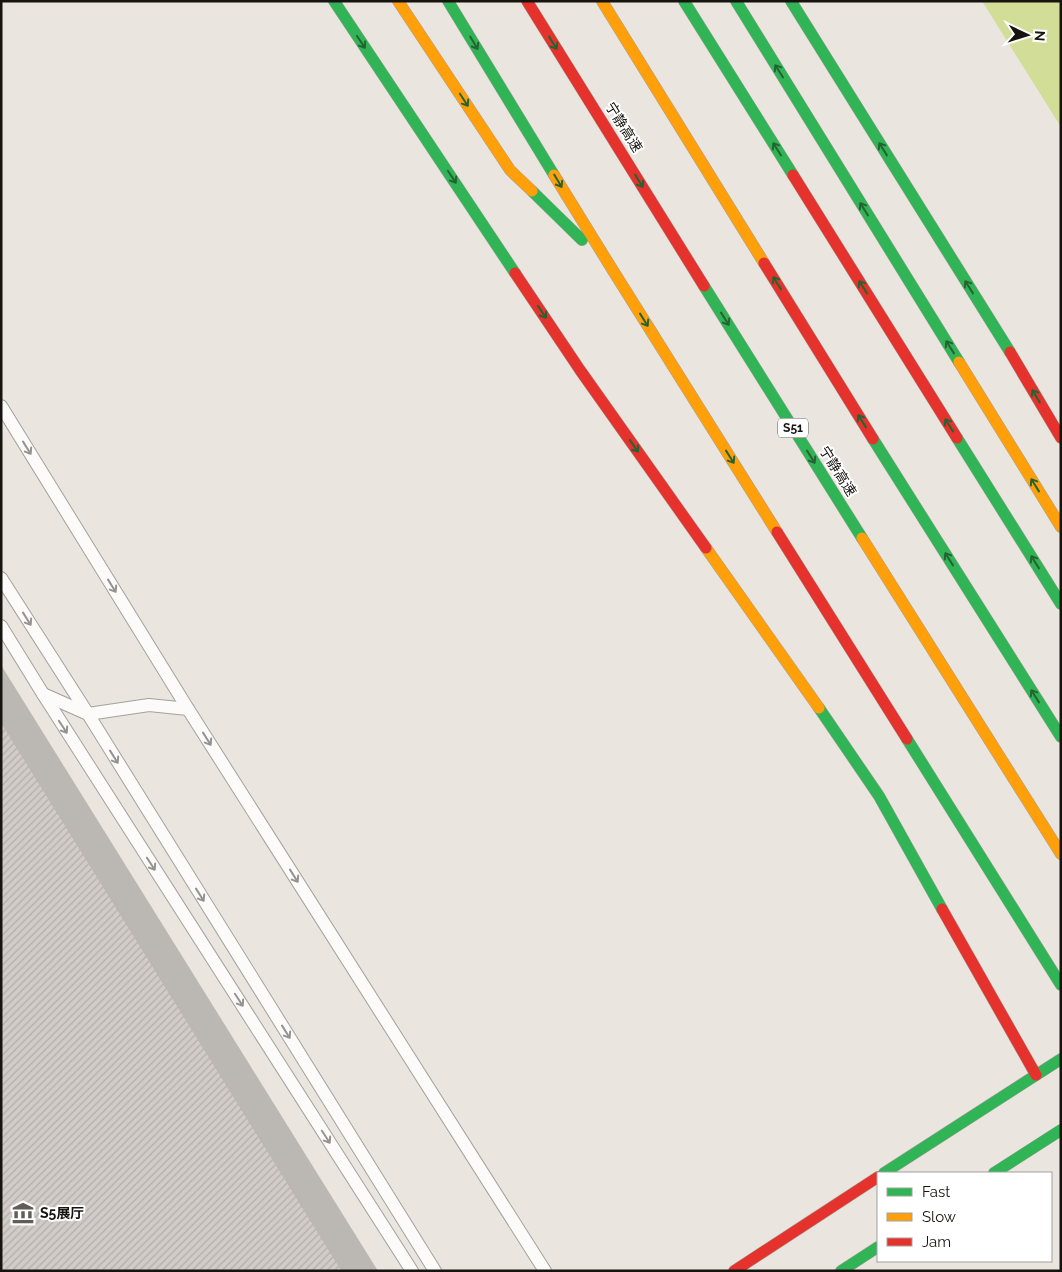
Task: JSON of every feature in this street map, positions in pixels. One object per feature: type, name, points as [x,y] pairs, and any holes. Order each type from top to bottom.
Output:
[{"type":"main road","points":[[334,1],[580,370],[778,648],[879,796],[1036,1075]]},
{"type":"main road","points":[[398,1],[510,170],[612,269]]},
{"type":"main road","points":[[448,1],[612,269],[1061,985]]},
{"type":"main road","name":"宁静高速","points":[[528,1],[1061,854]]},
{"type":"main road","points":[[602,1],[1061,738]]},
{"type":"main road","points":[[684,1],[1061,604]]},
{"type":"main road","points":[[736,1],[1061,527]]},
{"type":"main road","points":[[791,1],[1061,438]]},
{"type":"main road","points":[[886,1172],[1061,1059]]},
{"type":"main road","points":[[996,1172],[1061,1130]]},
{"type":"main road","points":[[734,1271],[877,1178]]},
{"type":"main road","points":[[841,1271],[877,1248]]},
{"type":"lane","points":[[1,406],[188,709],[545,1271]]},
{"type":"lane","points":[[1,578],[88,714],[435,1271]]},
{"type":"lane","points":[[1,626],[42,694],[412,1271]]},
{"type":"lane","points":[[42,694],[88,714],[149,705],[188,709]]},
{"type":"shaded area","points":[[982,1],[1061,1],[1061,127]]},
{"type":"building","points":[[1,722],[342,1271],[1,1271]]},
{"type":"traffic: fast","points":[[334,1],[515,273]]},
{"type":"traffic: fast","points":[[448,1],[554,175]]},
{"type":"traffic: fast","points":[[684,1],[793,175]]},
{"type":"traffic: fast","points":[[736,1],[959,362]]},
{"type":"traffic: fast","points":[[791,1],[1010,352]]},
{"type":"traffic: fast","points":[[532,191],[582,240]]},
{"type":"traffic: fast","points":[[704,286],[862,538]]},
{"type":"traffic: fast","points":[[957,438],[1061,604]]},
{"type":"traffic: fast","points":[[873,439],[1061,737]]},
{"type":"traffic: fast","points":[[819,708],[879,796],[942,909]]},
{"type":"traffic: fast","points":[[907,739],[1061,985]]},
{"type":"traffic: fast","points":[[886,1172],[1061,1059]]},
{"type":"traffic: fast","points":[[996,1172],[1061,1130]]},
{"type":"traffic: fast","points":[[841,1271],[877,1248]]},
{"type":"traffic: slow","points":[[398,1],[510,170],[532,191]]},
{"type":"traffic: slow","points":[[602,1],[764,263]]},
{"type":"traffic: slow","points":[[554,175],[777,532]]},
{"type":"traffic: slow","points":[[959,362],[1061,527]]},
{"type":"traffic: slow","points":[[862,538],[1061,854]]},
{"type":"traffic: slow","points":[[706,548],[819,708]]},
{"type":"traffic: jam","points":[[527,1],[704,286]]},
{"type":"traffic: jam","points":[[793,175],[957,438]]},
{"type":"traffic: jam","points":[[764,263],[873,439]]},
{"type":"traffic: jam","points":[[515,273],[580,370],[706,548]]},
{"type":"traffic: jam","points":[[1010,352],[1061,438]]},
{"type":"traffic: jam","points":[[777,532],[907,739]]},
{"type":"traffic: jam","points":[[942,909],[1036,1075]]},
{"type":"traffic: jam","points":[[734,1271],[877,1178]]},
{"type":"place","name":"S5展厅","points":[[23,1213]]}]
